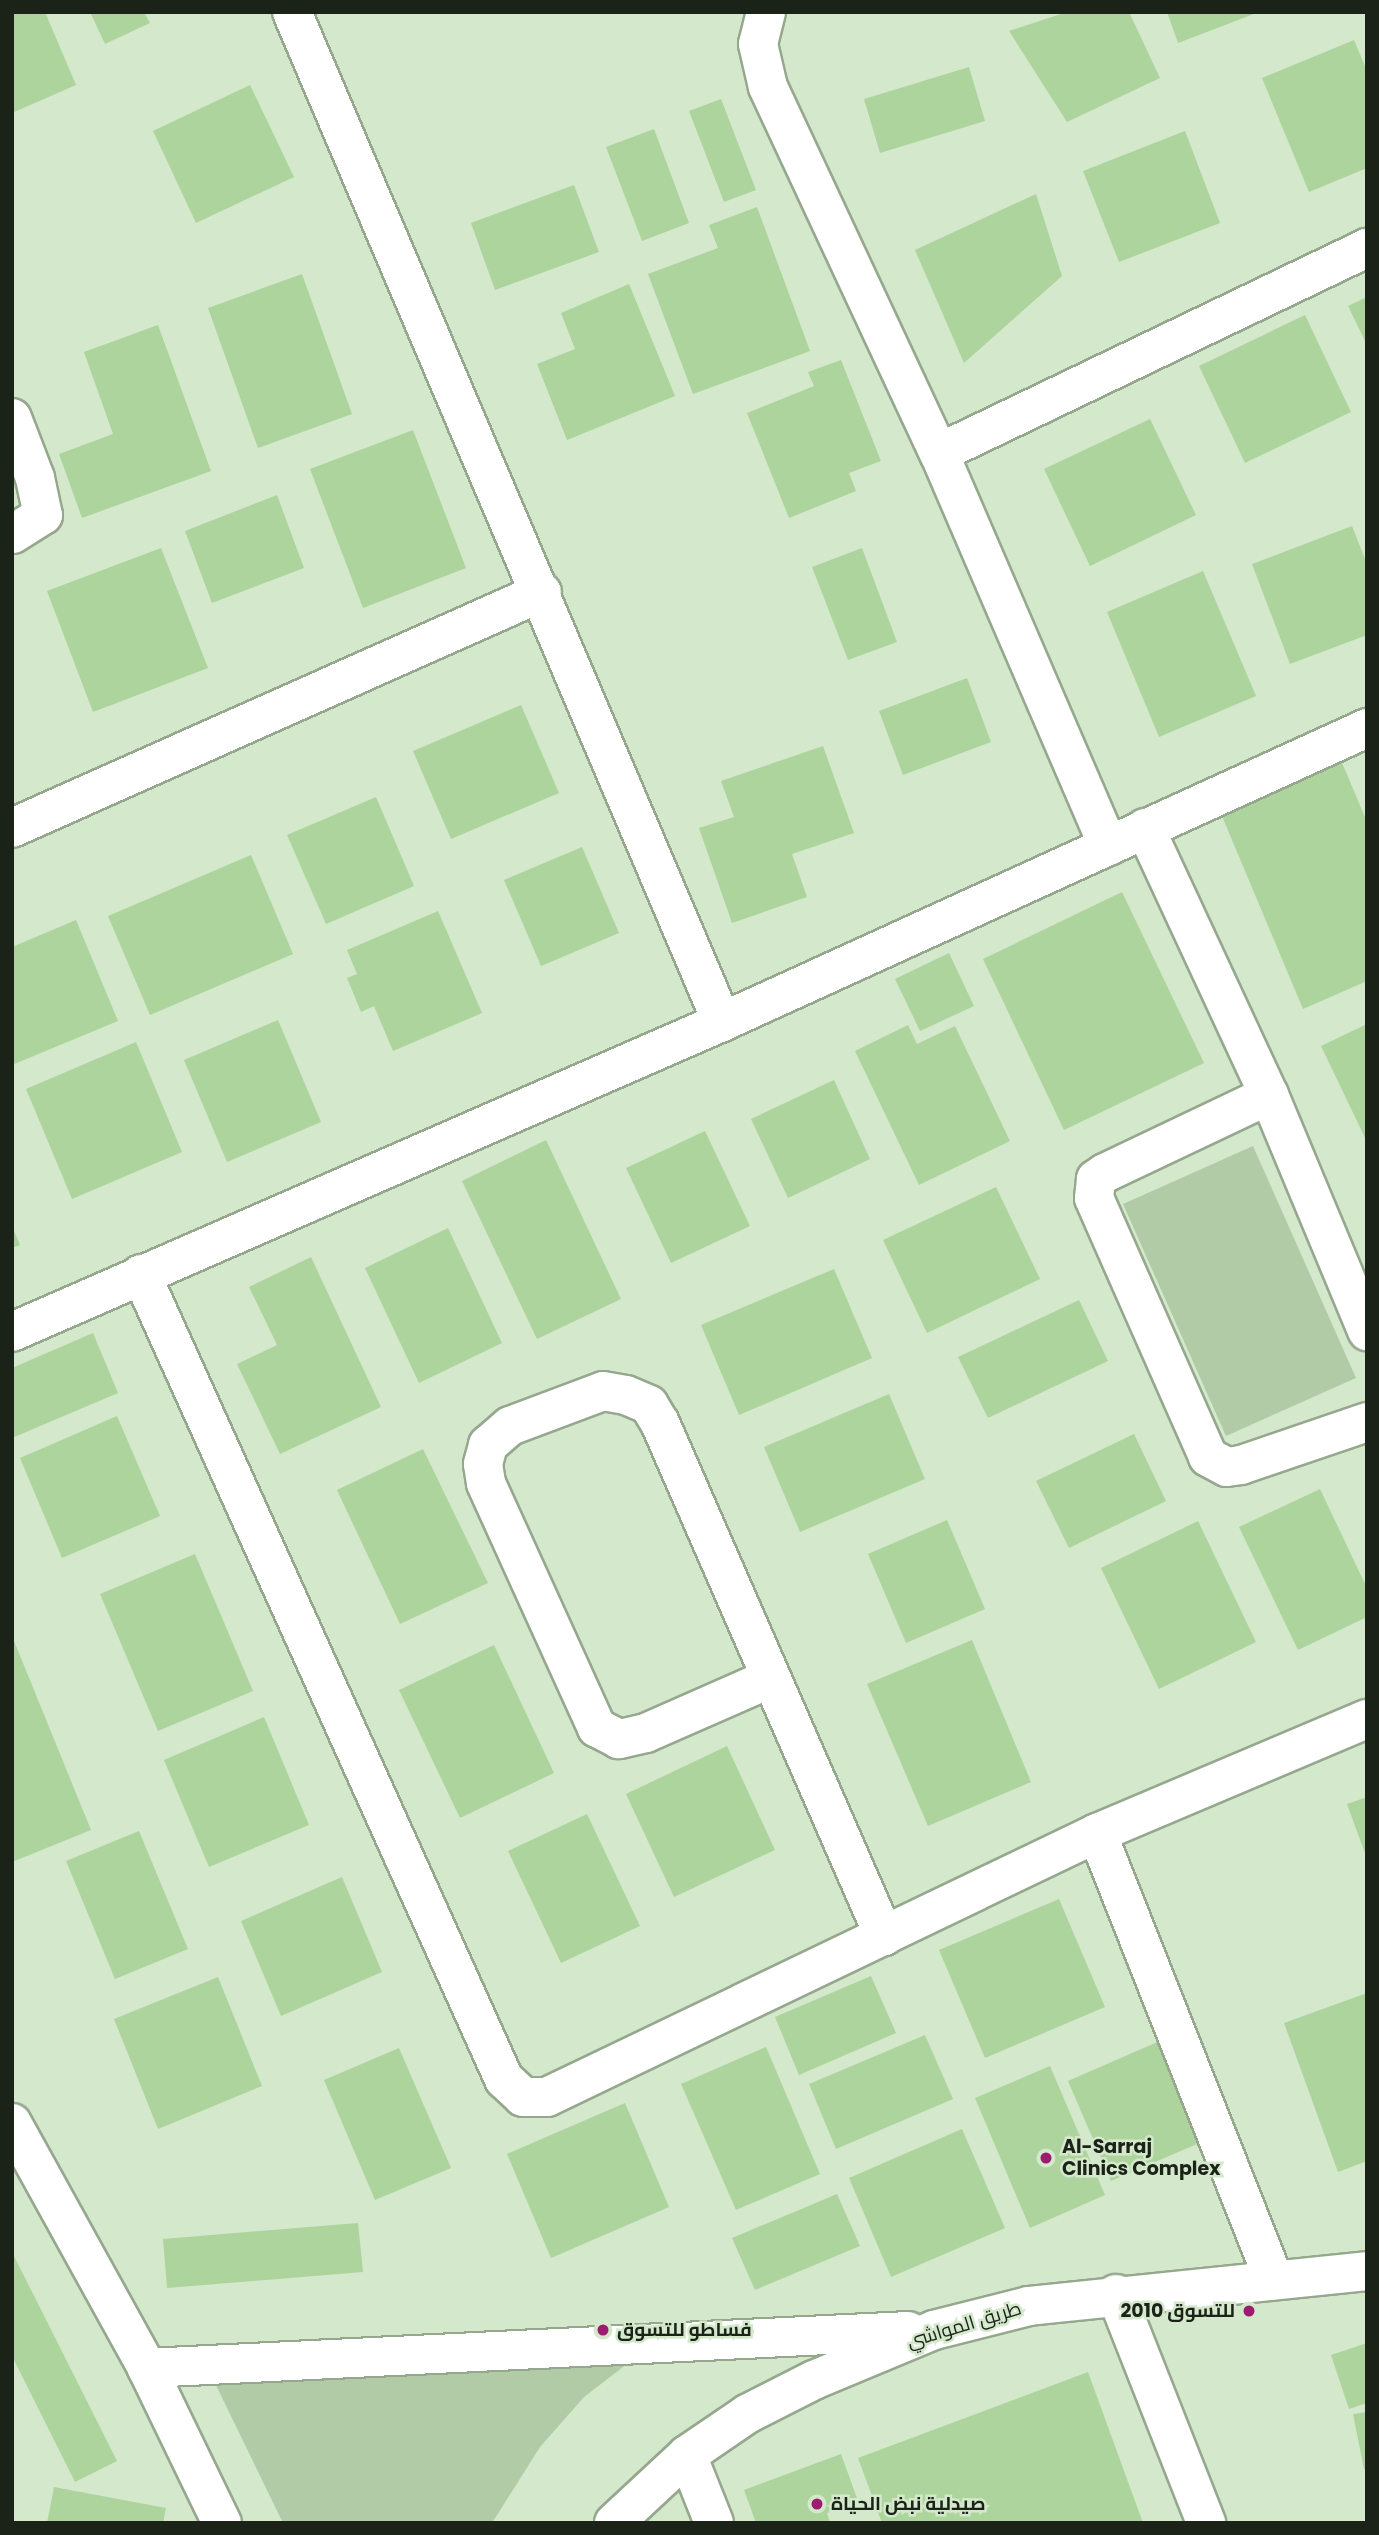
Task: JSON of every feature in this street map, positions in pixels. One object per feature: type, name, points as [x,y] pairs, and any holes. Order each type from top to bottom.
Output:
[{"type":"street","points":[[292,12],[542,592],[722,1022]]},
{"type":"street","points":[[766,12],[758,44],[768,87],[939,453],[1108,846]]},
{"type":"street","points":[[939,453],[1367,248]]},
{"type":"street","points":[[12,418],[39,489],[43,515],[12,534]]},
{"type":"street","points":[[12,828],[542,592]]},
{"type":"street","points":[[12,1332],[722,1022],[1367,728]]},
{"type":"street","points":[[1145,828],[1269,1095],[1367,1331]]},
{"type":"street","points":[[1269,1095],[1105,1173],[1096,1179],[1094,1198],[1208,1457],[1227,1467],[1241,1465],[1367,1422]]},
{"type":"street","points":[[141,1274],[498,2068],[523,2097],[547,2096],[1097,1833],[1367,1719]]},
{"type":"street","points":[[771,1678],[646,1733],[619,1740],[597,1728],[486,1483],[483,1464],[488,1445],[510,1426],[603,1391],[649,1405],[771,1678],[884,1936]]},
{"type":"street","points":[[1097,1833],[1274,2280]]},
{"type":"street","points":[[12,2123],[146,2368],[223,2516]]},
{"type":"street","name":"طريق المواشي","points":[[614,2523],[687,2455],[747,2414],[814,2380],[934,2330],[1028,2306],[1116,2294],[1367,2272]]},
{"type":"street","points":[[1116,2294],[1206,2523]]},
{"type":"street","points":[[146,2368],[934,2330]]},
{"type":"street","points":[[687,2455],[715,2523]]},
{"type":"green space","points":[[1253,1146],[1356,1378],[1226,1436],[1123,1204]]},
{"type":"green space","points":[[640,2354],[584,2397],[540,2447],[492,2523],[283,2523],[210,2373]]},
{"type":"building","points":[[12,12],[45,12],[76,85],[12,113]]},
{"type":"building","points":[[90,12],[144,12],[150,23],[105,44]]},
{"type":"building","points":[[1067,12],[1129,12],[1160,78],[1067,122],[1009,31]]},
{"type":"building","points":[[1167,12],[1259,12],[1178,43]]},
{"type":"building","points":[[1354,40],[1367,71],[1367,168],[1309,192],[1262,78]]},
{"type":"building","points":[[969,67],[985,121],[880,153],[864,99]]},
{"type":"building","points":[[250,85],[294,177],[196,223],[153,131]]},
{"type":"building","points":[[721,99],[756,190],[724,202],[689,111]]},
{"type":"building","points":[[654,129],[689,223],[642,241],[606,147]]},
{"type":"building","points":[[1185,131],[1220,223],[1119,262],[1083,171]]},
{"type":"building","points":[[574,185],[599,252],[495,290],[471,223]]},
{"type":"building","points":[[1036,194],[1062,276],[964,363],[915,250]]},
{"type":"building","points":[[757,207],[810,351],[693,394],[648,274],[718,248],[709,225]]},
{"type":"building","points":[[302,274],[352,414],[258,448],[208,308]]},
{"type":"building","points":[[629,284],[675,396],[567,440],[537,364],[575,349],[561,313]]},
{"type":"building","points":[[1367,297],[1367,345],[1348,306]]},
{"type":"building","points":[[1305,315],[1351,412],[1245,463],[1199,366]]},
{"type":"building","points":[[158,325],[211,471],[82,518],[59,454],[113,434],[84,352]]},
{"type":"building","points":[[841,360],[881,461],[849,473],[856,491],[789,518],[747,413],[814,386],[808,372]]},
{"type":"building","points":[[1150,419],[1196,515],[1090,566],[1044,469]]},
{"type":"building","points":[[413,430],[466,568],[363,608],[310,469]]},
{"type":"building","points":[[277,495],[304,568],[212,603],[185,531]]},
{"type":"building","points":[[1352,526],[1367,564],[1367,635],[1290,664],[1252,564]]},
{"type":"building","points":[[161,548],[208,668],[93,712],[47,591]]},
{"type":"building","points":[[862,548],[897,642],[848,660],[812,567]]},
{"type":"building","points":[[1203,571],[1256,696],[1159,737],[1107,612]]},
{"type":"building","points":[[967,678],[991,742],[903,775],[879,711]]},
{"type":"building","points":[[521,705],[559,793],[451,839],[413,751]]},
{"type":"building","points":[[823,746],[854,833],[792,854],[807,897],[732,923],[699,828],[734,817],[721,781]]},
{"type":"building","points":[[1340,758],[1367,822],[1367,981],[1303,1009],[1219,809]]},
{"type":"building","points":[[376,797],[414,886],[326,924],[287,835]]},
{"type":"building","points":[[582,847],[619,933],[541,966],[504,880]]},
{"type":"building","points":[[251,855],[293,954],[150,1015],[108,916]]},
{"type":"building","points":[[1122,892],[1204,1063],[1064,1130],[983,959]]},
{"type":"building","points":[[438,911],[482,1013],[393,1051],[374,1006],[361,1012],[347,978],[357,974],[347,950]]},
{"type":"building","points":[[76,920],[118,1021],[12,1065],[12,947]]},
{"type":"building","points":[[949,953],[974,1006],[920,1031],[895,979]]},
{"type":"building","points":[[278,1020],[321,1122],[227,1162],[184,1060]]},
{"type":"building","points":[[1367,1024],[1367,1142],[1321,1046]]},
{"type":"building","points":[[908,1025],[917,1044],[955,1026],[1010,1141],[919,1185],[855,1051]]},
{"type":"building","points":[[136,1042],[182,1152],[72,1199],[26,1089]]},
{"type":"building","points":[[834,1080],[870,1159],[788,1198],[751,1119]]},
{"type":"building","points":[[705,1131],[750,1226],[671,1263],[626,1168]]},
{"type":"building","points":[[546,1140],[621,1299],[537,1339],[462,1181]]},
{"type":"building","points":[[996,1187],[1040,1279],[927,1333],[883,1240]]},
{"type":"building","points":[[12,1226],[20,1245],[12,1248]]},
{"type":"building","points":[[448,1228],[502,1343],[419,1383],[365,1268]]},
{"type":"building","points":[[311,1257],[381,1407],[280,1454],[237,1364],[277,1345],[249,1287]]},
{"type":"building","points":[[834,1269],[872,1358],[739,1415],[701,1325]]},
{"type":"building","points":[[1079,1300],[1108,1361],[988,1418],[958,1357]]},
{"type":"building","points":[[93,1333],[118,1393],[12,1438],[12,1368]]},
{"type":"building","points":[[889,1394],[925,1479],[800,1532],[764,1447]]},
{"type":"building","points":[[117,1416],[160,1516],[62,1558],[20,1458]]},
{"type":"building","points":[[1134,1434],[1166,1501],[1069,1548],[1036,1481]]},
{"type":"building","points":[[423,1449],[488,1583],[400,1624],[337,1490]]},
{"type":"building","points":[[1320,1489],[1367,1588],[1367,1617],[1298,1650],[1239,1527]]},
{"type":"building","points":[[947,1520],[985,1609],[906,1643],[868,1554]]},
{"type":"building","points":[[1198,1521],[1256,1642],[1159,1689],[1101,1568]]},
{"type":"building","points":[[195,1554],[253,1691],[158,1731],[100,1594]]},
{"type":"building","points":[[12,1636],[91,1830],[12,1862]]},
{"type":"building","points":[[972,1640],[1031,1782],[928,1826],[867,1684]]},
{"type":"building","points":[[494,1645],[554,1773],[460,1818],[399,1690]]},
{"type":"building","points":[[264,1717],[309,1825],[209,1867],[164,1760]]},
{"type":"building","points":[[727,1746],[775,1850],[674,1897],[626,1794]]},
{"type":"building","points":[[1367,1797],[1367,1856],[1366,1856],[1347,1804]]},
{"type":"building","points":[[587,1814],[640,1926],[561,1963],[508,1851]]},
{"type":"building","points":[[139,1831],[188,1949],[115,1979],[66,1861]]},
{"type":"building","points":[[342,1877],[382,1972],[281,2016],[241,1921]]},
{"type":"building","points":[[1059,1899],[1105,2007],[985,2058],[939,1950]]},
{"type":"building","points":[[871,1976],[896,2033],[799,2075],[775,2017]]},
{"type":"building","points":[[218,1977],[262,2086],[158,2129],[114,2019]]},
{"type":"building","points":[[1367,1993],[1367,2161],[1338,2172],[1284,2023]]},
{"type":"building","points":[[925,2035],[953,2099],[836,2149],[809,2084]]},
{"type":"building","points":[[1162,2040],[1204,2141],[1111,2181],[1068,2081]]},
{"type":"building","points":[[766,2047],[820,2174],[736,2210],[681,2084]]},
{"type":"building","points":[[399,2048],[451,2168],[375,2200],[324,2080]]},
{"type":"building","points":[[1050,2066],[1105,2195],[1030,2228],[975,2098]]},
{"type":"building","points":[[625,2103],[669,2207],[551,2258],[507,2154]]},
{"type":"building","points":[[962,2129],[1005,2228],[891,2277],[849,2178]]},
{"type":"building","points":[[837,2194],[860,2246],[755,2290],[732,2238]]},
{"type":"building","points":[[358,2223],[363,2272],[167,2288],[163,2239]]},
{"type":"building","points":[[12,2252],[117,2461],[75,2482],[12,2356]]},
{"type":"building","points":[[1367,2343],[1367,2403],[1349,2409],[1331,2355]]},
{"type":"building","points":[[1088,2372],[1143,2523],[882,2523],[858,2458]]},
{"type":"building","points":[[1367,2412],[1367,2469],[1364,2469],[1353,2414]]},
{"type":"building","points":[[841,2454],[858,2501],[827,2513],[830,2523],[756,2523],[744,2490]]},
{"type":"building","points":[[54,2487],[166,2508],[163,2523],[47,2523]]},
{"type":"place","name":"Al-Sarraj Clinics Complex","points":[[1046,2158]]},
{"type":"place","name":"2010 للتسوق","points":[[1249,2311]]},
{"type":"place","name":"فساطو للتسوق","points":[[603,2330]]},
{"type":"place","name":"صيدلية نبض الحياة","points":[[817,2504]]}]
